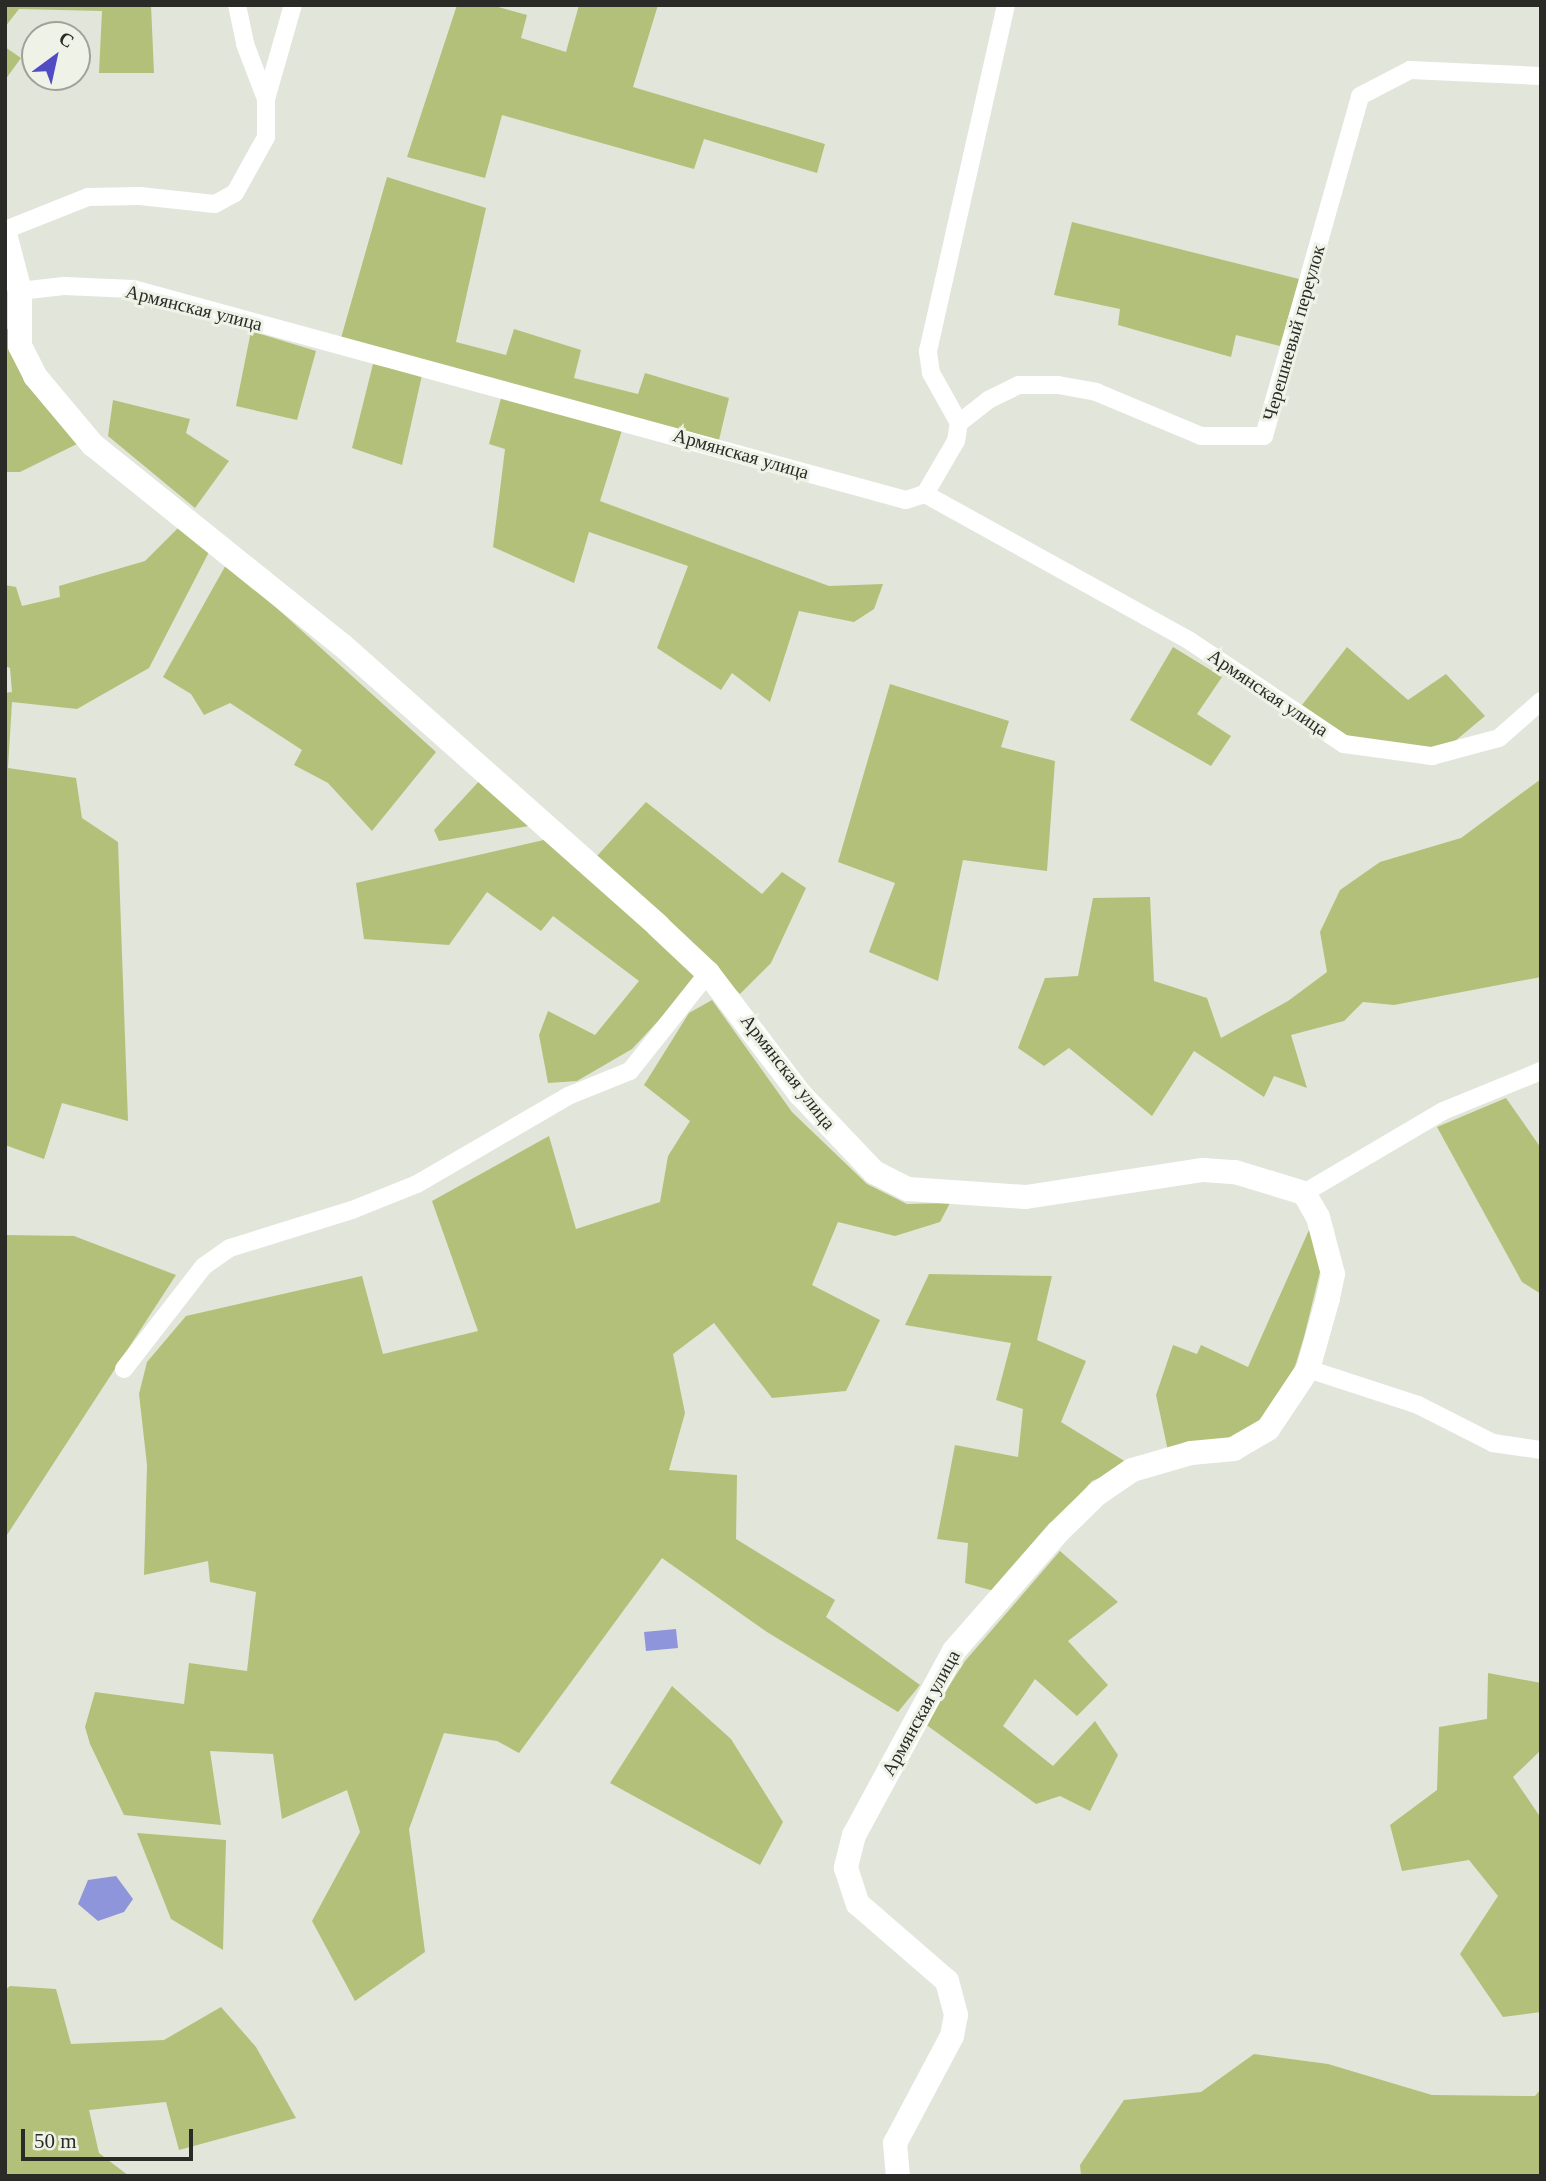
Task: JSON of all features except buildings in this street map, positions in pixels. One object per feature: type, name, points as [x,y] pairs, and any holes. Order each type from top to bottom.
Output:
[{"type":"street","name":"Армянская улица","points":[[237,5],[245,44],[266,99]]},
{"type":"street","name":"Армянская улица","points":[[293,5],[266,99],[266,137],[251,170],[235,193],[215,204],[140,196],[88,197],[5,232],[20,346],[36,376],[93,444],[342,645],[708,973],[800,1094],[874,1171],[908,1189],[1026,1197],[1203,1170],[1235,1172],[1304,1194],[1318,1217],[1333,1274],[1308,1369],[1268,1429],[1234,1449],[1191,1453],[1132,1470],[1097,1494],[1058,1532],[954,1651],[854,1835],[846,1868],[858,1904],[947,1981],[956,2015],[952,2036],[895,2143],[898,2176]]},
{"type":"street","points":[[925,494],[956,441],[959,422],[931,373],[928,351],[1006,5]]},
{"type":"street","name":"Черешневый переулок","points":[[959,422],[988,400],[1019,385],[1058,385],[1097,392],[1201,436],[1264,436],[1360,96],[1410,70],[1541,76]]},
{"type":"street","name":"Армянская улица","points":[[15,311],[64,286],[133,289],[906,500],[925,494],[1190,641],[1344,744],[1407,756],[1432,756],[1499,738],[1541,701]]},
{"type":"street","points":[[124,1368],[204,1266],[230,1248],[352,1210],[417,1184],[568,1096],[630,1071],[708,973]]},
{"type":"street","points":[[1304,1194],[1443,1111],[1541,1071]]},
{"type":"street","points":[[1308,1369],[1418,1405],[1493,1443],[1541,1450]]},
{"type":"green space","points":[[5,5],[151,5],[154,73],[99,73],[102,11],[19,9],[5,27]]},
{"type":"green space","points":[[457,5],[491,5],[527,15],[521,38],[566,52],[579,5],[658,5],[633,87],[825,144],[817,173],[704,139],[694,169],[502,115],[485,178],[407,157]]},
{"type":"green space","points":[[5,47],[21,58],[5,80]]},
{"type":"green space","points":[[387,177],[486,208],[456,342],[506,355],[514,329],[581,350],[574,378],[638,394],[645,373],[729,398],[719,440],[341,338]]},
{"type":"green space","points":[[1072,222],[1299,279],[1280,346],[1236,335],[1231,357],[1118,325],[1120,309],[1054,295]]},
{"type":"green space","points":[[13,325],[79,443],[20,472],[5,472],[5,331]]},
{"type":"green space","points":[[251,331],[316,351],[297,420],[236,406]]},
{"type":"green space","points":[[373,364],[422,375],[402,465],[352,448]]},
{"type":"green space","points":[[502,394],[623,427],[600,501],[829,586],[883,584],[874,609],[854,622],[799,611],[770,702],[732,673],[721,690],[657,648],[688,566],[589,532],[574,583],[493,547],[505,449],[489,444]]},
{"type":"green space","points":[[113,400],[190,419],[186,433],[229,461],[195,508],[108,436]]},
{"type":"green space","points":[[178,528],[209,552],[149,668],[77,709],[12,702],[8,768],[76,778],[82,818],[118,842],[128,1121],[62,1103],[44,1159],[5,1145],[5,693],[12,692],[10,668],[5,666],[5,585],[16,587],[22,606],[60,597],[59,586],[145,561]]},
{"type":"green space","points":[[227,563],[436,752],[372,831],[328,783],[294,765],[302,750],[230,703],[204,715],[191,694],[163,677]]},
{"type":"green space","points":[[1173,647],[1222,677],[1197,714],[1231,736],[1211,766],[1130,720]]},
{"type":"green space","points":[[1347,647],[1408,700],[1446,674],[1485,716],[1455,741],[1408,753],[1352,739],[1302,705]]},
{"type":"green space","points":[[890,684],[1009,721],[1001,747],[1055,761],[1047,871],[963,860],[938,981],[869,952],[895,883],[838,862]]},
{"type":"green space","points":[[482,778],[529,826],[439,841],[434,830]]},
{"type":"green space","points":[[1541,779],[1541,977],[1394,1005],[1363,1002],[1344,1021],[1291,1035],[1307,1088],[1274,1076],[1264,1097],[1194,1051],[1152,1116],[1069,1048],[1044,1066],[1018,1048],[1045,978],[1078,976],[1093,898],[1150,897],[1154,981],[1207,998],[1221,1038],[1288,1001],[1327,972],[1320,932],[1340,890],[1380,862],[1461,838]]},
{"type":"green space","points":[[646,802],[762,894],[782,872],[806,888],[771,963],[740,994],[597,856]]},
{"type":"green space","points":[[548,839],[700,976],[632,1049],[577,1081],[548,1083],[539,1035],[548,1011],[595,1035],[639,981],[553,916],[541,931],[487,892],[449,945],[364,939],[356,883]]},
{"type":"green space","points":[[712,1000],[792,1112],[867,1184],[907,1204],[950,1203],[940,1222],[895,1236],[838,1222],[812,1285],[880,1320],[846,1391],[772,1398],[714,1323],[673,1354],[685,1413],[669,1470],[737,1475],[736,1539],[835,1600],[826,1617],[920,1685],[898,1712],[767,1632],[662,1558],[519,1753],[497,1741],[444,1733],[409,1829],[425,1952],[355,2001],[312,1921],[360,1832],[347,1790],[282,1819],[273,1754],[210,1751],[221,1825],[124,1815],[90,1744],[85,1727],[95,1692],[184,1704],[189,1663],[247,1671],[256,1592],[210,1582],[208,1561],[144,1575],[147,1465],[139,1394],[147,1362],[186,1316],[362,1276],[383,1354],[478,1331],[432,1201],[549,1136],[576,1229],[660,1202],[668,1156],[690,1121],[644,1085],[689,1013]]},
{"type":"green space","points":[[1506,1098],[1541,1148],[1541,1294],[1522,1282],[1437,1127]]},
{"type":"green space","points":[[1313,1221],[1321,1268],[1292,1376],[1261,1425],[1216,1444],[1168,1451],[1156,1395],[1173,1345],[1197,1354],[1201,1345],[1248,1367]]},
{"type":"green space","points":[[5,1235],[74,1236],[176,1275],[5,1538]]},
{"type":"green space","points":[[929,1274],[1052,1276],[1037,1340],[1086,1361],[1061,1422],[1131,1465],[1092,1481],[994,1591],[965,1583],[968,1543],[937,1539],[955,1445],[1018,1457],[1023,1409],[996,1400],[1011,1343],[905,1325]]},
{"type":"green space","points":[[1060,1551],[1118,1602],[1068,1641],[1108,1685],[1077,1716],[1035,1679],[1003,1726],[1053,1766],[1095,1721],[1118,1755],[1090,1811],[1060,1796],[1036,1804],[925,1724],[965,1661]]},
{"type":"green space","points":[[1488,1673],[1541,1683],[1541,1750],[1513,1777],[1541,1818],[1541,2012],[1503,2017],[1460,1954],[1498,1896],[1469,1860],[1402,1871],[1390,1825],[1437,1790],[1439,1727],[1487,1719]]},
{"type":"green space","points":[[672,1686],[731,1739],[783,1822],[760,1865],[610,1783]]},
{"type":"green space","points":[[137,1833],[226,1840],[223,1950],[171,1919]]},
{"type":"green space","points":[[10,1986],[56,1989],[71,2044],[164,2040],[221,2007],[256,2047],[296,2118],[179,2150],[166,2102],[89,2110],[99,2153],[129,2176],[5,2176],[5,1990]]},
{"type":"green space","points":[[1254,2054],[1328,2064],[1432,2095],[1535,2096],[1541,2089],[1541,2176],[1081,2176],[1080,2165],[1124,2100],[1201,2092]]},
{"type":"water","points":[[676,1629],[678,1648],[646,1651],[644,1632]]},
{"type":"water","points":[[116,1876],[133,1899],[124,1912],[98,1921],[78,1904],[88,1880]]}]
